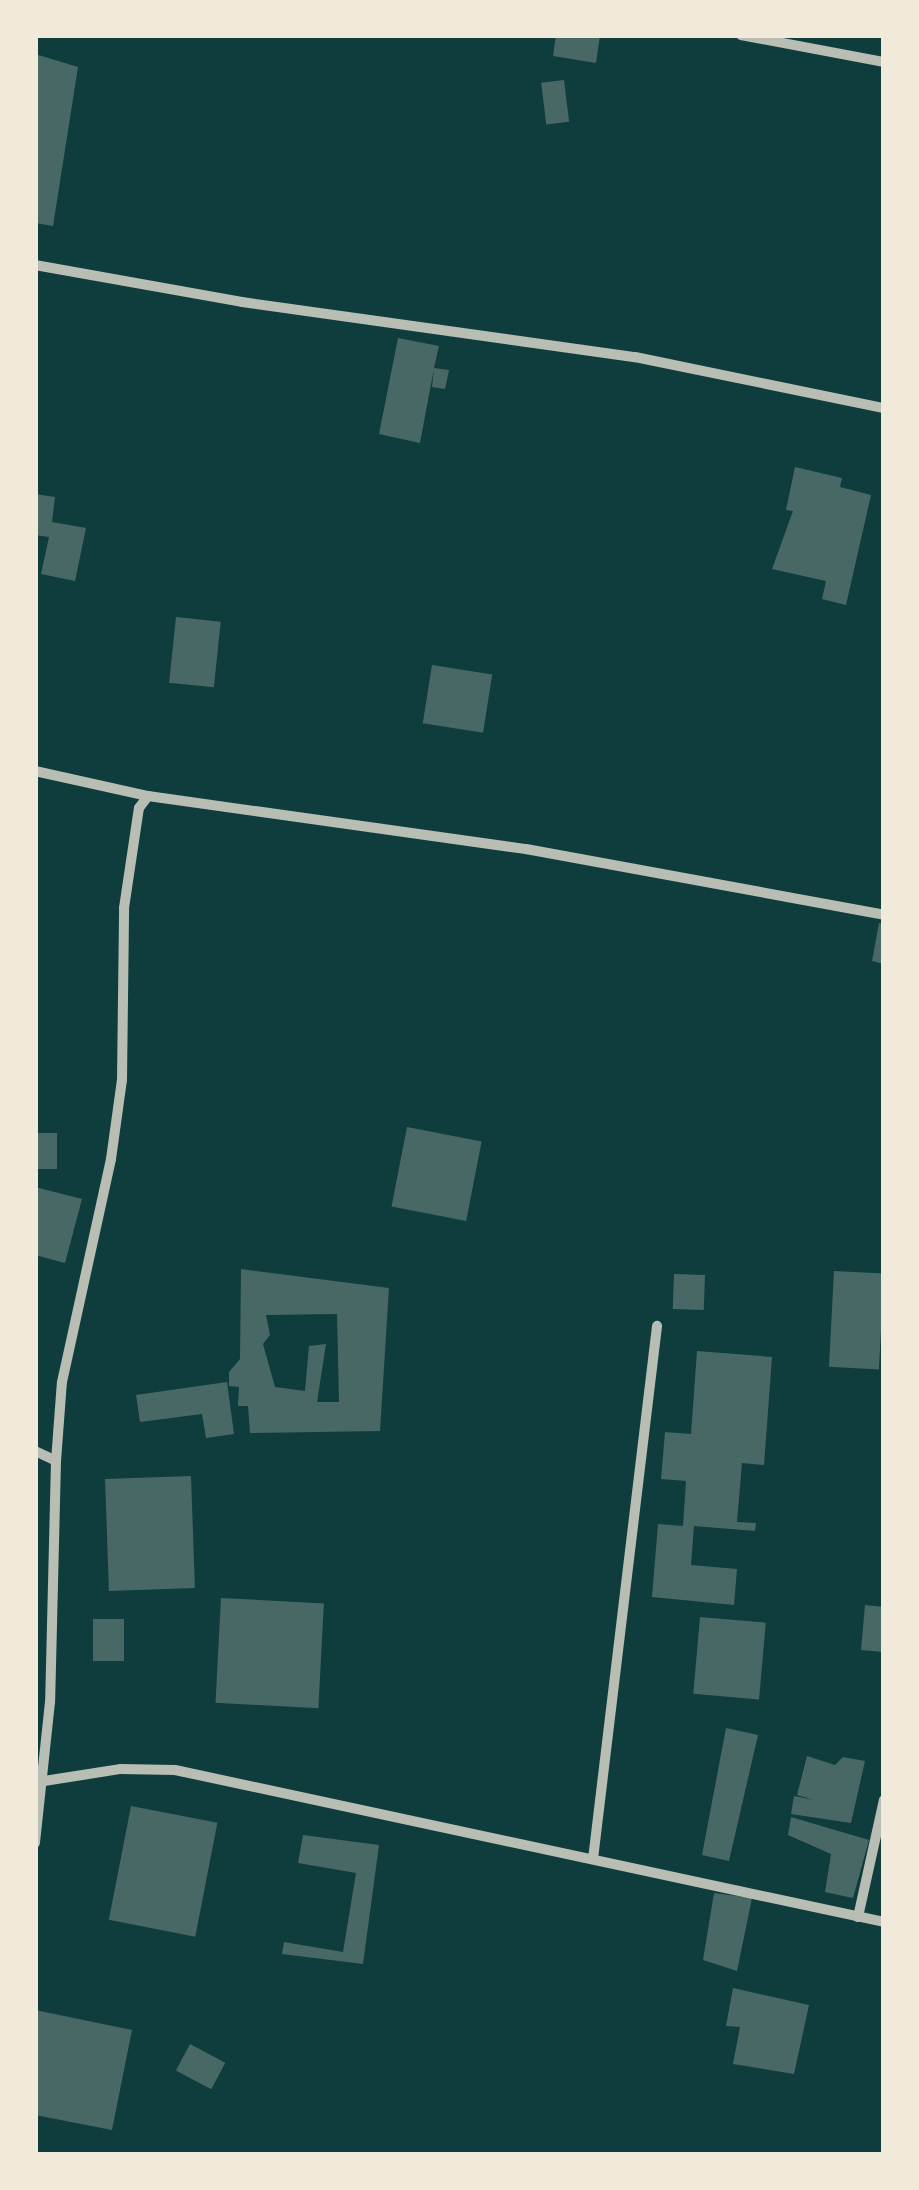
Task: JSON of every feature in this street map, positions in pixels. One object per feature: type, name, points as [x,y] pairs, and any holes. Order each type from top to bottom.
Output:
[{"type":"street","points":[[741,35],[884,62]]},
{"type":"street","points":[[35,265],[242,302],[634,357],[884,408]]},
{"type":"street","points":[[35,771],[148,796],[581,858],[884,914]]},
{"type":"street","points":[[35,1843],[44,1781],[62,1382],[112,1160],[122,1080],[124,908],[139,808],[148,796]]},
{"type":"street","points":[[593,1859],[657,1326]]},
{"type":"street","points":[[35,1451],[56,1461]]},
{"type":"street","points":[[44,1781],[121,1769],[175,1770],[884,1922]]},
{"type":"street","points":[[858,1917],[884,1800]]},
{"type":"building","points":[[556,35],[600,35],[596,63],[553,56]]},
{"type":"building","points":[[35,54],[78,67],[53,226],[35,223]]},
{"type":"building","points":[[564,80],[569,122],[546,124],[541,83]]},
{"type":"building","points":[[398,338],[439,346],[420,443],[379,434]]},
{"type":"building","points":[[434,368],[449,370],[445,389],[432,387]]},
{"type":"building","points":[[795,467],[842,478],[840,487],[871,495],[846,605],[822,599],[826,581],[772,569],[793,511],[786,510]]},
{"type":"building","points":[[35,494],[55,497],[52,522],[86,528],[75,581],[41,574],[49,537],[35,535]]},
{"type":"building","points":[[176,617],[221,622],[214,687],[169,683]]},
{"type":"building","points":[[432,665],[492,675],[483,733],[423,723]]},
{"type":"building","points":[[879,923],[884,924],[884,964],[872,961]]},
{"type":"building","points":[[407,1127],[482,1142],[466,1221],[392,1207]]},
{"type":"building","points":[[35,1133],[57,1133],[57,1169],[35,1169]]},
{"type":"building","points":[[35,1187],[82,1199],[65,1263],[35,1255]]},
{"type":"building","points":[[241,1269],[389,1288],[380,1431],[250,1433],[248,1406],[238,1406],[239,1387],[229,1386],[229,1372],[240,1359]],"holes":[[[337,1314],[339,1402],[317,1402],[326,1344],[309,1346],[305,1391],[275,1387],[263,1344],[270,1335],[266,1315]]]},
{"type":"building","points":[[834,1271],[884,1274],[879,1369],[829,1367]]},
{"type":"building","points":[[674,1274],[705,1275],[704,1310],[673,1309]]},
{"type":"building","points":[[697,1351],[772,1357],[764,1465],[742,1463],[737,1522],[756,1523],[755,1531],[694,1526],[691,1565],[737,1569],[734,1605],[652,1597],[658,1524],[683,1526],[686,1481],[661,1479],[665,1432],[691,1434]]},
{"type":"building","points":[[227,1382],[234,1434],[206,1438],[202,1414],[140,1422],[136,1395]]},
{"type":"building","points":[[191,1476],[195,1588],[109,1591],[105,1479]]},
{"type":"building","points":[[221,1598],[324,1603],[318,1708],[216,1703]]},
{"type":"building","points":[[865,1605],[884,1607],[884,1652],[861,1650]]},
{"type":"building","points":[[700,1617],[766,1623],[759,1699],[693,1694]]},
{"type":"building","points":[[93,1619],[124,1619],[124,1661],[93,1661]]},
{"type":"building","points":[[726,1728],[758,1735],[729,1861],[702,1855]]},
{"type":"building","points":[[807,1756],[835,1765],[843,1757],[865,1761],[851,1823],[791,1814],[794,1796],[814,1800],[797,1795]]},
{"type":"building","points":[[131,1806],[217,1823],[195,1937],[109,1920]]},
{"type":"building","points":[[791,1817],[869,1840],[853,1898],[825,1892],[831,1854],[788,1835]]},
{"type":"building","points":[[303,1835],[379,1845],[363,1964],[282,1954],[284,1942],[343,1952],[356,1873],[298,1863]]},
{"type":"building","points":[[714,1893],[752,1898],[737,1971],[703,1960]]},
{"type":"building","points":[[733,1988],[809,2005],[794,2074],[733,2064],[740,2027],[726,2026]]},
{"type":"building","points":[[35,2010],[132,2030],[112,2130],[35,2115]]},
{"type":"building","points":[[190,2044],[225,2063],[211,2089],[176,2070]]}]
